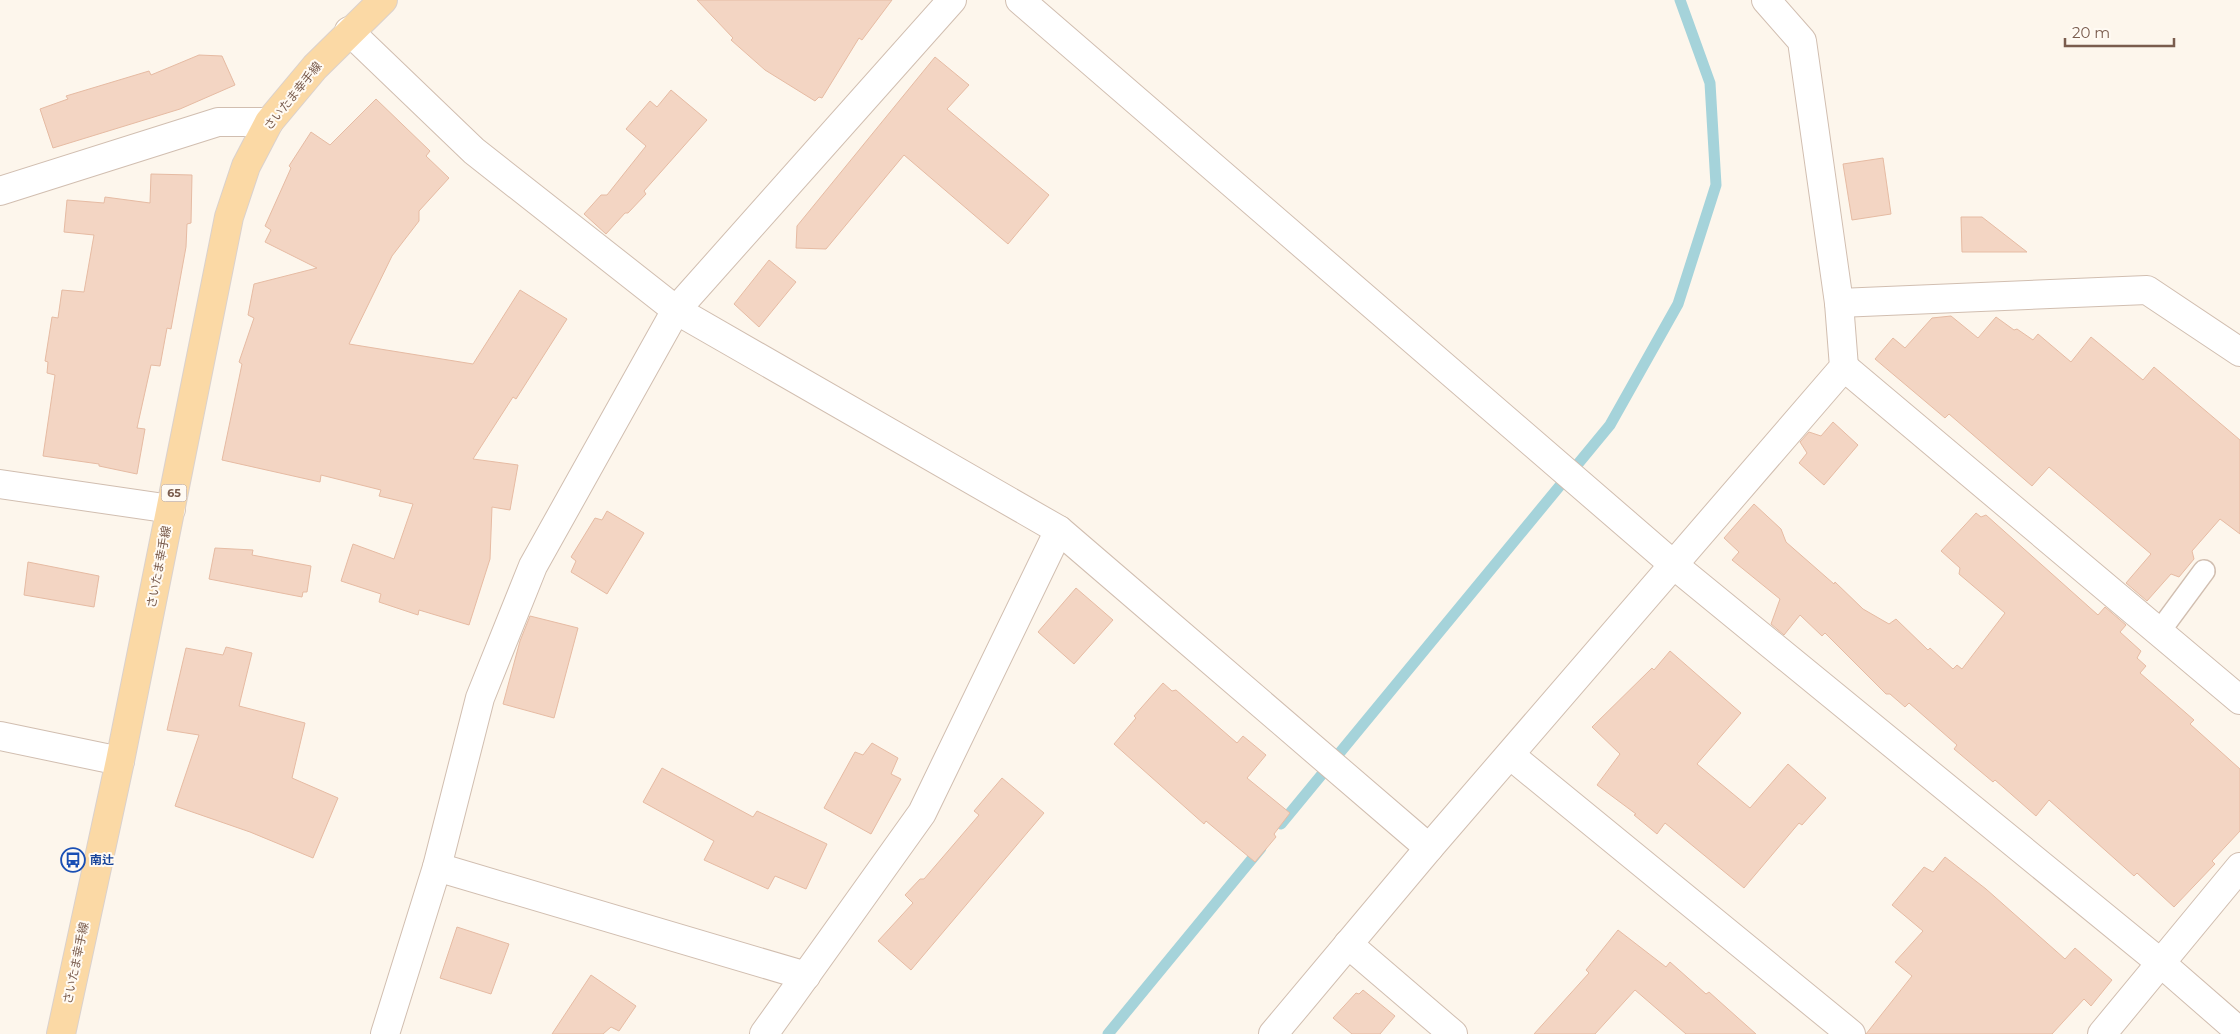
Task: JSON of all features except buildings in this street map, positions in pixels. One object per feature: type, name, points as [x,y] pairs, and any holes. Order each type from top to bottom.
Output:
[{"type":"main road","name":"さいたま幸手線","points":[[61,1034],[120,761],[229,217],[246,166],[269,122],[315,67],[349,31],[383,0]]},
{"type":"street","points":[[385,1034],[437,867],[480,698],[533,566],[676,310],[952,0]]},
{"type":"street","points":[[1020,0],[1674,566],[2162,964],[2240,1032]]},
{"type":"street","points":[[1273,1034],[1429,848],[1844,368],[1839,303],[1802,41],[1766,0]]},
{"type":"street","points":[[349,31],[474,151],[676,310],[1059,530],[1429,848]]},
{"type":"street","points":[[0,191],[218,122],[269,122]]},
{"type":"street","points":[[1839,303],[2147,290],[2240,352]]},
{"type":"street","points":[[1844,368],[2240,700]]},
{"type":"street","points":[[0,484],[171,509]]},
{"type":"street","points":[[764,1034],[922,814],[1059,530]]},
{"type":"street","points":[[0,736],[120,761]]},
{"type":"street","points":[[1510,755],[1851,1034]]},
{"type":"street","points":[[437,867],[806,976]]},
{"type":"street","points":[[2102,1034],[2162,964],[2240,867]]},
{"type":"street","points":[[1348,944],[1453,1034]]},
{"type":"lane","points":[[2159,632],[2204,571]]},
{"type":"waterway","points":[[1281,824],[1610,425],[1678,304],[1716,185],[1710,83],[1680,0]]},
{"type":"waterway","points":[[1108,1034],[1261,848]]},
{"type":"place","name":"南辻","points":[[73,860]]}]
